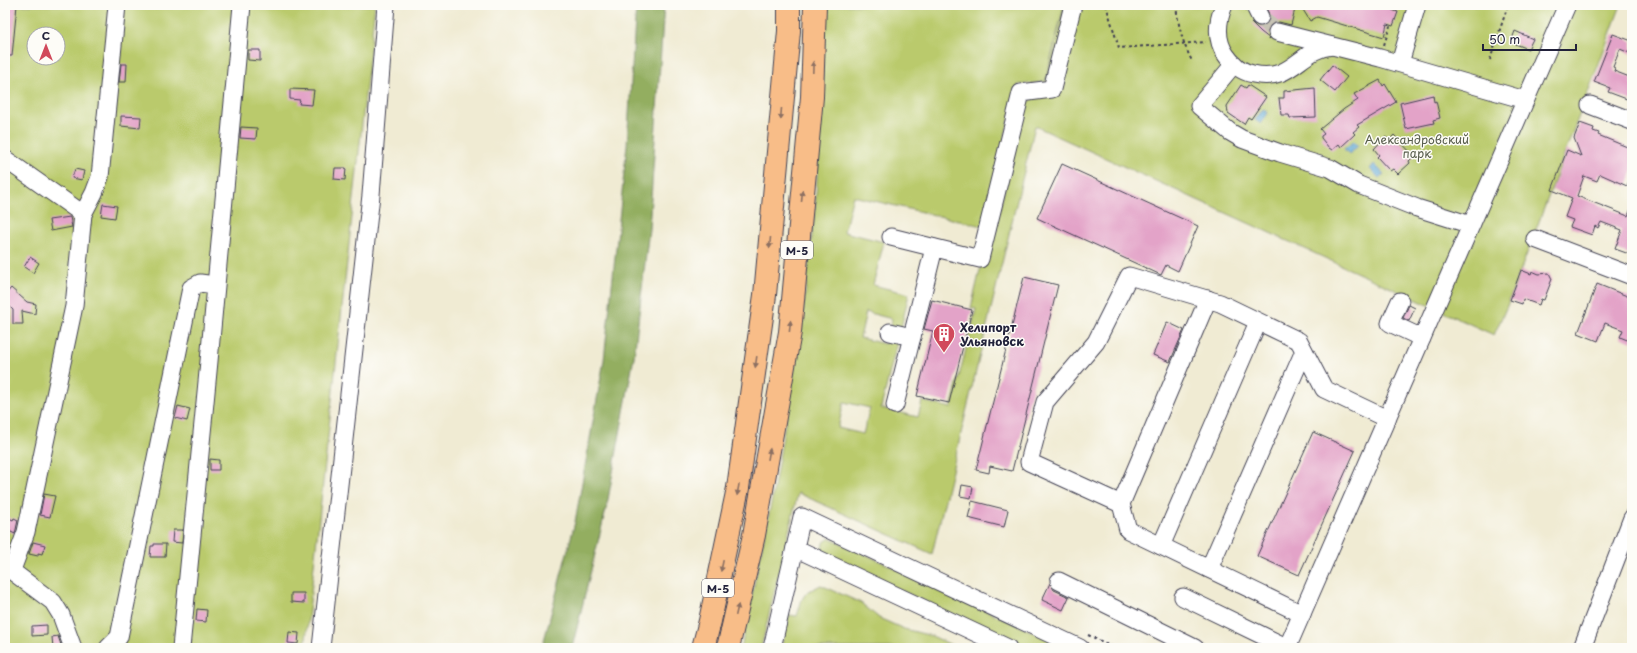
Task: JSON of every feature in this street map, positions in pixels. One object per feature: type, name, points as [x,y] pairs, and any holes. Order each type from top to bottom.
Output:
[{"type":"highway","name":"М-5","points":[[703,648],[738,488],[765,295],[789,31],[789,5]]},
{"type":"highway","name":"М-5","points":[[728,648],[756,528],[790,332],[812,97],[815,5]]},
{"type":"street","points":[[73,648],[61,615],[53,602],[7,567],[26,532],[74,306],[83,214],[94,193],[100,177],[117,5]]},
{"type":"street","points":[[181,648],[202,445],[215,285],[242,5]]},
{"type":"street","points":[[321,648],[371,195],[386,5]]},
{"type":"street","points":[[891,238],[980,259],[1021,93],[1052,89],[1073,5]]},
{"type":"street","points":[[1224,5],[1218,23],[1219,40],[1223,51],[1234,64],[1251,74],[1264,76],[1284,73],[1314,50],[1322,47],[1334,46]]},
{"type":"street","points":[[1400,63],[1417,5]]},
{"type":"street","points":[[1183,597],[1288,648],[1567,5]]},
{"type":"street","points":[[1277,32],[1400,63],[1525,100]]},
{"type":"street","points":[[1234,64],[1199,106],[1230,132],[1242,139],[1280,153],[1330,168],[1359,185],[1417,208],[1471,225]]},
{"type":"street","points":[[1590,105],[1632,121]]},
{"type":"street","points":[[5,159],[83,214]]},
{"type":"street","points":[[1535,238],[1632,276]]},
{"type":"street","points":[[895,405],[934,248]]},
{"type":"street","points":[[1121,504],[1029,462],[1044,402],[1096,342],[1128,276],[1220,303],[1300,342],[1324,389],[1387,420]]},
{"type":"street","points":[[108,648],[119,637],[190,288],[200,283],[215,285]]},
{"type":"street","points":[[1208,300],[1121,504],[1128,530],[1302,614]]},
{"type":"street","points":[[1400,301],[1390,323],[1422,338]]},
{"type":"street","points":[[1161,546],[1258,322]]},
{"type":"street","points":[[890,332],[912,337]]},
{"type":"street","points":[[1209,569],[1304,351]]},
{"type":"street","points":[[772,648],[802,517],[1080,648]]},
{"type":"street","points":[[1587,647],[1631,525]]},
{"type":"street","points":[[795,548],[1008,648]]},
{"type":"street","points":[[1058,581],[1195,648]]},
{"type":"path","points":[[1106,5],[1119,48],[1209,42]]},
{"type":"path","points":[[1176,5],[1178,21],[1184,43],[1192,61]]},
{"type":"path","points":[[1395,10],[1397,5]]},
{"type":"path","points":[[1490,60],[1508,5]]},
{"type":"path","points":[[1388,34],[1390,26]]},
{"type":"green space","points":[[5,5],[375,5],[305,648],[5,648]]},
{"type":"green space","points":[[636,5],[664,5],[649,229],[634,357],[607,505],[572,648],[542,648],[575,522],[604,360],[627,145]]},
{"type":"green space","name":"Александровский парк","points":[[825,5],[1064,5],[1045,82],[1018,85],[982,226],[853,196],[844,232],[884,242],[873,285],[909,294],[901,328],[890,326],[892,319],[866,312],[860,338],[885,344],[887,337],[898,339],[881,408],[918,417],[922,401],[951,408],[976,309],[971,308],[983,257],[989,249],[997,229],[995,228],[1024,108],[1035,97],[1043,93],[1065,5],[1621,5],[1507,306],[1494,335],[1035,126],[932,554],[798,493],[761,648],[741,648],[772,499],[800,337],[815,210],[821,116]],"holes":[[[844,402],[870,408],[863,434],[838,428]]]},
{"type":"green space","points":[[830,538],[1067,648],[1023,648],[826,555],[822,550],[823,543]]},
{"type":"green space","points":[[821,585],[861,603],[879,618],[904,629],[932,636],[958,648],[781,648],[789,615],[797,616],[800,604],[806,593]]},
{"type":"water","points":[[1263,109],[1268,113],[1261,124],[1255,120]]},
{"type":"water","points":[[1354,141],[1358,146],[1349,154],[1344,149]]},
{"type":"water","points":[[1374,164],[1384,174],[1379,178],[1370,169]]},
{"type":"building","points":[[6,5],[17,5],[12,56],[5,56]]},
{"type":"building","points":[[1265,5],[1296,5],[1291,25],[1279,22],[1270,25],[1267,30],[1270,39],[1251,22],[1260,27],[1268,23],[1270,17]]},
{"type":"building","points":[[1300,5],[1394,5],[1392,10],[1398,12],[1393,26],[1387,24],[1384,37],[1317,17],[1310,21]]},
{"type":"building","points":[[1515,31],[1533,39],[1528,49],[1511,42]]},
{"type":"building","points":[[1613,34],[1632,41],[1632,54],[1620,49],[1613,67],[1615,68],[1614,71],[1632,78],[1632,101],[1608,92],[1610,88],[1594,82]]},
{"type":"building","points":[[248,50],[260,50],[260,61],[248,60]]},
{"type":"building","points":[[121,64],[127,64],[126,82],[119,82]]},
{"type":"building","points":[[1332,65],[1347,77],[1335,92],[1320,80]]},
{"type":"building","points":[[1380,80],[1383,86],[1385,84],[1396,102],[1357,125],[1359,127],[1353,132],[1355,134],[1341,147],[1339,144],[1332,150],[1329,148],[1321,138],[1324,134],[1320,129],[1344,109],[1358,100],[1354,94]]},
{"type":"building","points":[[1241,85],[1246,88],[1248,85],[1266,97],[1251,119],[1248,117],[1244,124],[1228,113],[1227,106]]},
{"type":"building","points":[[1315,88],[1316,117],[1290,118],[1289,115],[1281,115],[1279,98],[1284,98],[1284,91]]},
{"type":"building","points":[[290,89],[314,90],[312,105],[299,104],[300,100],[290,99]]},
{"type":"building","points":[[1433,95],[1440,118],[1433,120],[1434,123],[1406,129],[1400,103]]},
{"type":"building","points":[[121,116],[141,117],[140,128],[121,126]]},
{"type":"building","points":[[1580,123],[1594,128],[1593,131],[1599,133],[1598,135],[1632,149],[1632,173],[1627,186],[1600,174],[1597,181],[1584,176],[1577,196],[1628,216],[1632,206],[1632,255],[1615,249],[1622,230],[1601,222],[1598,228],[1595,226],[1592,235],[1570,227],[1573,220],[1565,217],[1572,198],[1552,190],[1567,150],[1581,156],[1574,138]]},
{"type":"building","points":[[241,127],[257,128],[256,139],[240,138]]},
{"type":"building","points":[[1394,135],[1414,156],[1409,161],[1410,163],[1398,174],[1393,169],[1390,171],[1377,157],[1379,155],[1374,149],[1384,138],[1386,137],[1389,140]]},
{"type":"building","points":[[1062,164],[1198,226],[1178,271],[1166,265],[1161,275],[1037,218]]},
{"type":"building","points":[[335,168],[346,168],[345,180],[334,179]]},
{"type":"building","points":[[75,169],[84,171],[82,180],[72,178]]},
{"type":"building","points":[[103,204],[117,206],[115,218],[101,216]]},
{"type":"building","points":[[70,217],[72,227],[51,231],[49,220]]},
{"type":"building","points":[[30,257],[39,263],[33,273],[24,267]]},
{"type":"building","points":[[1521,270],[1531,274],[1532,271],[1539,274],[1549,273],[1552,279],[1544,300],[1541,299],[1539,305],[1523,299],[1522,304],[1510,300]]},
{"type":"building","points":[[1024,277],[1058,285],[1012,471],[990,466],[989,473],[976,470]]},
{"type":"building","points":[[1597,284],[1632,298],[1632,342],[1620,337],[1623,330],[1605,323],[1598,341],[1578,333]]},
{"type":"building","points":[[11,288],[27,302],[36,304],[35,314],[22,311],[23,324],[13,324],[13,310],[7,304],[9,302],[5,298],[5,295]]},
{"type":"building","name":"Хелипорт Ульяновск","points":[[932,300],[972,310],[949,403],[917,396],[933,331],[924,329]]},
{"type":"building","points":[[1409,305],[1415,308],[1409,321],[1403,318]]},
{"type":"building","points":[[1167,322],[1184,330],[1170,362],[1153,355]]},
{"type":"building","points":[[178,406],[190,409],[187,421],[175,418]]},
{"type":"building","points":[[1313,432],[1355,451],[1299,575],[1257,556]]},
{"type":"building","points":[[210,459],[219,460],[219,470],[210,470]]},
{"type":"building","points":[[962,485],[973,487],[971,498],[960,496]]},
{"type":"building","points":[[44,494],[55,496],[50,517],[40,515]]},
{"type":"building","points":[[972,501],[1008,510],[1004,527],[968,518]]},
{"type":"building","points":[[5,516],[13,520],[14,518],[18,520],[15,534],[5,529]]},
{"type":"building","points":[[173,530],[183,530],[182,543],[172,542]]},
{"type":"building","points":[[33,542],[45,545],[42,554],[38,553],[38,556],[29,554]]},
{"type":"building","points":[[154,544],[166,544],[165,557],[150,557],[151,546],[154,546]]},
{"type":"building","points":[[1050,583],[1054,590],[1069,597],[1063,610],[1042,600]]},
{"type":"building","points":[[291,593],[304,593],[304,603],[291,602]]},
{"type":"building","points":[[197,609],[207,610],[206,622],[196,621]]},
{"type":"building","points":[[47,625],[47,635],[32,636],[32,626]]},
{"type":"building","points":[[289,632],[299,633],[298,644],[288,643]]},
{"type":"building","points":[[58,636],[62,648],[53,648],[52,637]]},
{"type":"tunnel","points":[[1260,17],[1277,32]]},
{"type":"place","name":"Хелипорт Ульяновск","points":[[944,354]]}]
